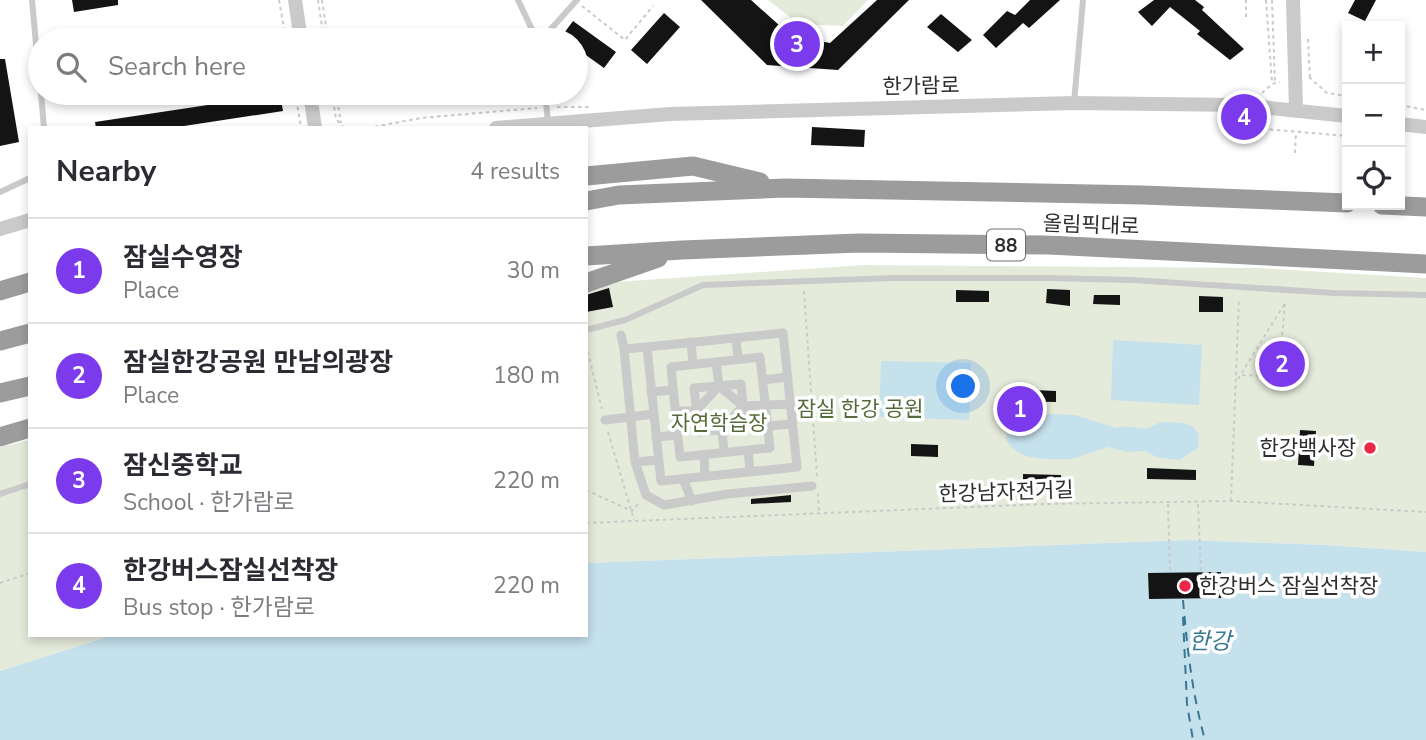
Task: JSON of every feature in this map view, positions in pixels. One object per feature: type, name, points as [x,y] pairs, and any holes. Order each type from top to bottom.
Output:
[{"type":"highway","points":[[588,176],[693,166],[785,188]]},
{"type":"highway","name":"올림픽대로","points":[[588,201],[619,195],[785,188],[1157,195],[1342,203]]},
{"type":"highway","points":[[1405,206],[1426,207]]},
{"type":"highway","name":"올림픽대로","points":[[588,257],[859,243],[1049,245],[1426,264]]},
{"type":"highway","points":[[588,282],[682,250]]},
{"type":"highway","points":[[0,341],[28,334]]},
{"type":"highway","points":[[0,393],[28,386]]},
{"type":"street","points":[[295,0],[299,28]]},
{"type":"street","points":[[1293,0],[1296,109]]},
{"type":"street","name":"한가람로","points":[[517,126],[670,114],[1074,103],[1242,105],[1342,115]]},
{"type":"street","points":[[312,105],[315,126]]},
{"type":"street","points":[[1405,125],[1426,127]]},
{"type":"street","points":[[0,229],[28,221]]},
{"type":"street","points":[[624,349],[783,332],[797,467],[661,481],[647,347]]},
{"type":"street","points":[[621,335],[635,462],[646,495],[663,505],[727,494],[812,486]]},
{"type":"street","points":[[736,338],[738,359]]},
{"type":"street","points":[[691,342],[693,364]]},
{"type":"street","points":[[761,357],[770,448],[680,457],[671,367],[716,362],[761,357]]},
{"type":"street","points":[[716,362],[719,386],[743,406],[790,404]]},
{"type":"street","points":[[763,380],[788,377]]},
{"type":"street","points":[[741,384],[743,406],[745,427],[699,432],[694,388],[741,384]]},
{"type":"street","points":[[696,411],[719,386]]},
{"type":"street","points":[[651,392],[673,390]]},
{"type":"street","points":[[724,452],[722,430],[743,406]]},
{"type":"street","points":[[676,411],[696,411],[722,430]]},
{"type":"street","points":[[605,420],[654,414]]},
{"type":"street","points":[[768,426],[792,424]]},
{"type":"street","points":[[656,437],[678,435]]},
{"type":"street","points":[[748,450],[750,472]]},
{"type":"street","points":[[704,455],[705,477]]},
{"type":"street","points":[[635,462],[659,460]]},
{"type":"street","points":[[773,470],[774,490]]},
{"type":"street","points":[[726,475],[727,494]]},
{"type":"street","points":[[683,479],[692,501]]},
{"type":"lane","points":[[32,0],[35,28]]},
{"type":"lane","points":[[518,0],[533,28]]},
{"type":"lane","points":[[550,28],[577,0]]},
{"type":"lane","points":[[1074,103],[1082,1]]},
{"type":"lane","points":[[42,105],[44,126]]},
{"type":"lane","points":[[546,105],[548,123]]},
{"type":"lane","points":[[0,192],[28,179]]},
{"type":"lane","points":[[588,329],[625,320],[703,285],[893,278],[1048,278],[1132,280],[1334,293],[1426,295]]},
{"type":"lane","points":[[0,494],[28,485]]},
{"type":"path","points":[[279,0],[284,28]]},
{"type":"path","points":[[318,0],[322,28]]},
{"type":"path","points":[[322,0],[326,28]]},
{"type":"path","points":[[577,0],[625,40],[653,6]]},
{"type":"path","points":[[1246,0],[1246,17]]},
{"type":"path","points":[[1266,0],[1272,84]]},
{"type":"path","points":[[1259,96],[1275,83],[1272,0]]},
{"type":"path","points":[[1308,39],[1310,79]]},
{"type":"path","points":[[1306,75],[1327,93],[1342,95]]},
{"type":"path","points":[[297,105],[301,126]]},
{"type":"path","points":[[335,105],[336,119],[342,126]]},
{"type":"path","points":[[1405,106],[1426,110]]},
{"type":"path","points":[[1242,127],[1342,136]]},
{"type":"path","points":[[1295,153],[1296,131]]},
{"type":"path","points":[[803,281],[820,513]]},
{"type":"path","points":[[1231,501],[1239,286]]},
{"type":"path","points":[[1236,380],[1242,375],[1285,303],[1281,349]]},
{"type":"path","points":[[588,353],[635,521]]},
{"type":"path","points":[[1242,375],[1262,376]]},
{"type":"path","points":[[588,491],[632,511]]},
{"type":"path","points":[[632,511],[646,495]]},
{"type":"path","name":"한강남자전거길","points":[[588,523],[1044,504],[1231,501],[1426,512]]},
{"type":"path","points":[[1168,502],[1171,573]]},
{"type":"path","points":[[1198,502],[1200,573]]},
{"type":"path","points":[[0,583],[28,574]]},
{"type":"green space","points":[[768,0],[868,0],[843,26],[799,24]]},
{"type":"green space","name":"잠실 한강 공원","points":[[864,265],[1259,268],[1426,278],[1426,552],[1184,540],[588,563],[588,284]]},
{"type":"green space","points":[[28,440],[28,637],[107,637],[0,671],[0,447]]},
{"type":"water","points":[[1113,340],[1202,345],[1199,405],[1111,400]]},
{"type":"water","points":[[881,361],[971,363],[969,420],[879,417]]},
{"type":"water","points":[[1049,414],[1075,415],[1116,428],[1124,426],[1146,429],[1161,422],[1183,423],[1192,426],[1199,434],[1198,448],[1179,460],[1156,457],[1146,451],[1128,452],[1108,447],[1072,459],[1044,459],[1025,456],[1012,448],[1006,440],[1015,421]]},
{"type":"water","name":"한강","points":[[1184,540],[1426,552],[1426,740],[0,740],[0,671],[107,637],[588,637],[588,563]]},
{"type":"building","points":[[72,0],[118,0],[118,5],[74,12]]},
{"type":"building","points":[[701,0],[751,0],[790,35],[830,43],[877,0],[909,0],[838,70],[767,65]]},
{"type":"building","points":[[1030,0],[1060,0],[1029,28],[1023,23],[996,48],[983,35],[1007,11],[1015,15]]},
{"type":"building","points":[[1154,0],[1195,0],[1204,7],[1202,10],[1244,49],[1230,60],[1197,34],[1200,31],[1170,7],[1152,26],[1138,12]]},
{"type":"building","points":[[1355,0],[1376,0],[1365,21],[1348,13]]},
{"type":"building","points":[[664,13],[680,27],[647,64],[631,50]]},
{"type":"building","points":[[941,14],[972,40],[958,52],[927,27]]},
{"type":"building","points":[[573,21],[583,28],[568,28]]},
{"type":"building","points":[[588,32],[616,52],[604,68],[588,57]]},
{"type":"building","points":[[0,59],[5,59],[19,142],[0,146]]},
{"type":"building","points":[[207,105],[282,105],[283,111],[184,126],[96,126],[95,122]]},
{"type":"building","points":[[812,127],[865,130],[864,147],[811,145]]},
{"type":"building","points":[[609,288],[613,307],[588,312],[588,294]]},
{"type":"building","points":[[1047,289],[1070,290],[1070,306],[1046,303]]},
{"type":"building","points":[[956,290],[989,291],[989,302],[956,302]]},
{"type":"building","points":[[1094,295],[1120,295],[1120,305],[1093,304]]},
{"type":"building","points":[[1199,296],[1223,297],[1223,312],[1199,312]]},
{"type":"building","points":[[1009,389],[1056,391],[1056,402],[1008,401]]},
{"type":"building","points":[[1300,430],[1316,431],[1314,466],[1298,465]]},
{"type":"building","points":[[911,444],[938,445],[938,457],[911,456]]},
{"type":"building","points":[[1147,468],[1196,470],[1196,480],[1147,479]]},
{"type":"building","points":[[1023,474],[1061,475],[1061,486],[1023,485]]},
{"type":"building","points":[[791,495],[791,502],[751,504],[751,499]]},
{"type":"building","name":"한강버스 잠실선착장","points":[[1221,572],[1221,598],[1149,599],[1148,573]]},
{"type":"ferry route","points":[[1183,600],[1191,670],[1205,740]]},
{"type":"ferry route","points":[[1183,617],[1187,704],[1193,740]]},
{"type":"place","name":"잠신중학교","points":[[797,44]]},
{"type":"place","name":"한강버스잠실선착장","points":[[1244,117]]},
{"type":"place","name":"잠실한강공원 만남의광장","points":[[1282,364]]},
{"type":"place","name":"잠실수영장","points":[[1020,409]]},
{"type":"place","name":"한강백사장","points":[[1370,448]]},
{"type":"place","name":"한강버스 잠실선착장","points":[[1185,586]]},
{"type":"park label","name":"자연학습장","points":[[719,423]]}]
